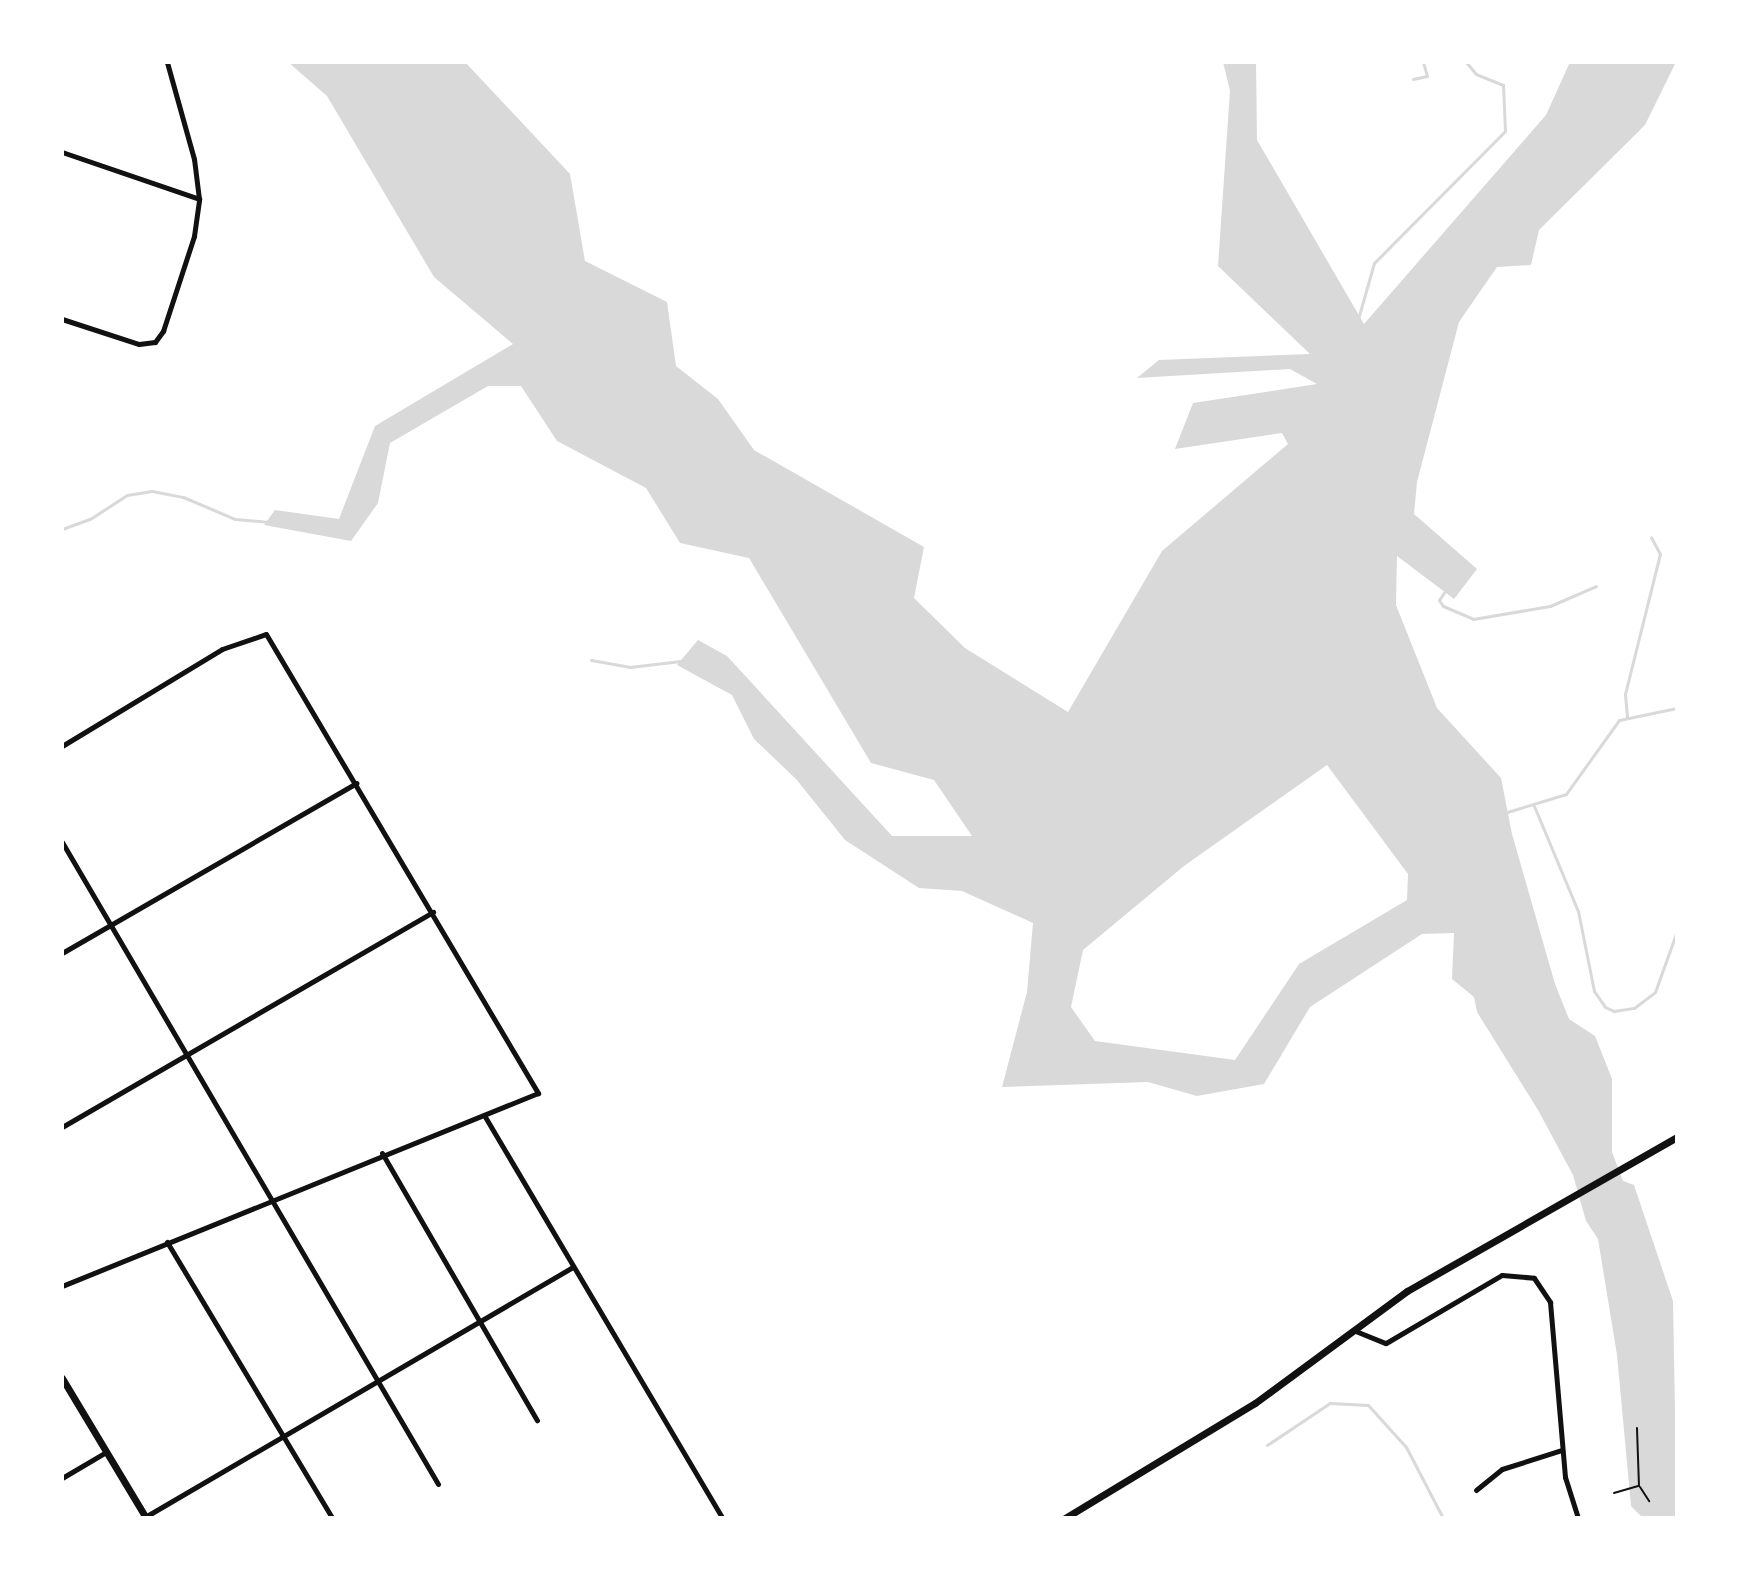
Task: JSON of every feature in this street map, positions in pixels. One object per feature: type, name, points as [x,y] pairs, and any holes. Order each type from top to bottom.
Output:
[{"type":"main road","points":[[1065,1518],[1255,1403],[1353,1330],[1556,1204],[1677,1137]]},
{"type":"main road","points":[[62,1378],[146,1517]]},
{"type":"street","points":[[62,319],[137,343],[155,342],[163,331],[194,236],[199,199],[194,159],[167,62]]},
{"type":"street","points":[[62,152],[199,199]]},
{"type":"street","points":[[62,746],[222,649],[260,632],[273,644],[538,1093],[382,1153],[62,1286]]},
{"type":"street","points":[[62,953],[356,783]]},
{"type":"street","points":[[62,842],[109,925],[188,1051],[438,1484]]},
{"type":"street","points":[[62,1127],[188,1051],[433,912]]},
{"type":"street","points":[[484,1115],[722,1518]]},
{"type":"street","points":[[382,1153],[537,1420]]},
{"type":"street","points":[[167,1242],[332,1518]]},
{"type":"street","points":[[146,1517],[282,1434],[378,1382],[477,1320],[572,1267]]},
{"type":"street","points":[[1353,1330],[1386,1343],[1502,1275],[1534,1278],[1552,1312],[1562,1450],[1569,1500],[1578,1518]]},
{"type":"street","points":[[1476,1490],[1502,1469],[1562,1450]]},
{"type":"street","points":[[62,1478],[106,1452]]},
{"type":"path","points":[[1637,1428],[1639,1486],[1649,1501]]},
{"type":"path","points":[[1614,1493],[1639,1486]]},
{"type":"shaded area","points":[[288,62],[465,62],[570,174],[585,261],[667,302],[676,366],[718,399],[754,450],[924,547],[914,598],[965,648],[1068,712],[1162,551],[1288,444],[1282,433],[1175,449],[1193,403],[1317,384],[1290,369],[1137,378],[1159,360],[1310,354],[1218,266],[1230,91],[1223,62],[1256,62],[1257,140],[1364,324],[1546,115],[1570,62],[1676,62],[1645,125],[1539,230],[1531,265],[1497,267],[1459,322],[1417,482],[1414,514],[1477,569],[1454,599],[1397,556],[1396,605],[1437,708],[1501,778],[1512,834],[1555,984],[1569,1019],[1595,1036],[1612,1079],[1612,1152],[1623,1181],[1634,1185],[1673,1301],[1677,1518],[1643,1518],[1631,1506],[1617,1355],[1598,1239],[1586,1221],[1573,1175],[1538,1110],[1477,1012],[1474,997],[1452,979],[1454,933],[1422,934],[1310,1007],[1264,1084],[1197,1096],[1148,1082],[1002,1087],[1027,992],[1033,923],[962,891],[919,888],[845,840],[796,779],[754,739],[732,695],[677,665],[698,640],[727,656],[892,836],[972,836],[934,780],[871,763],[749,558],[680,543],[646,488],[557,441],[521,386],[488,386],[390,443],[378,503],[351,541],[264,525],[275,510],[339,519],[375,426],[513,344],[434,277],[327,96]],"holes":[[[1327,765],[1408,874],[1407,900],[1299,964],[1235,1060],[1095,1041],[1071,1007],[1083,950],[1184,866]]]},
{"type":"waterway","points":[[1413,79],[1427,76],[1423,62]]},
{"type":"waterway","points":[[1358,319],[1374,263],[1505,131],[1503,85],[1476,74],[1466,62]]},
{"type":"waterway","points":[[62,529],[90,519],[127,495],[152,491],[183,497],[235,519],[268,522]]},
{"type":"waterway","points":[[1627,717],[1625,694],[1660,554],[1651,537]]},
{"type":"waterway","points":[[1445,591],[1439,600],[1443,606],[1473,619],[1550,606],[1596,586]]},
{"type":"waterway","points":[[591,660],[630,667],[681,661]]},
{"type":"waterway","points":[[1504,813],[1566,794],[1619,720],[1677,708]]},
{"type":"waterway","points":[[1534,806],[1578,911],[1594,991],[1605,1007],[1614,1011],[1634,1008],[1655,992],[1677,931]]},
{"type":"waterway","points":[[1267,1445],[1330,1403],[1368,1405],[1406,1447],[1443,1518]]}]
